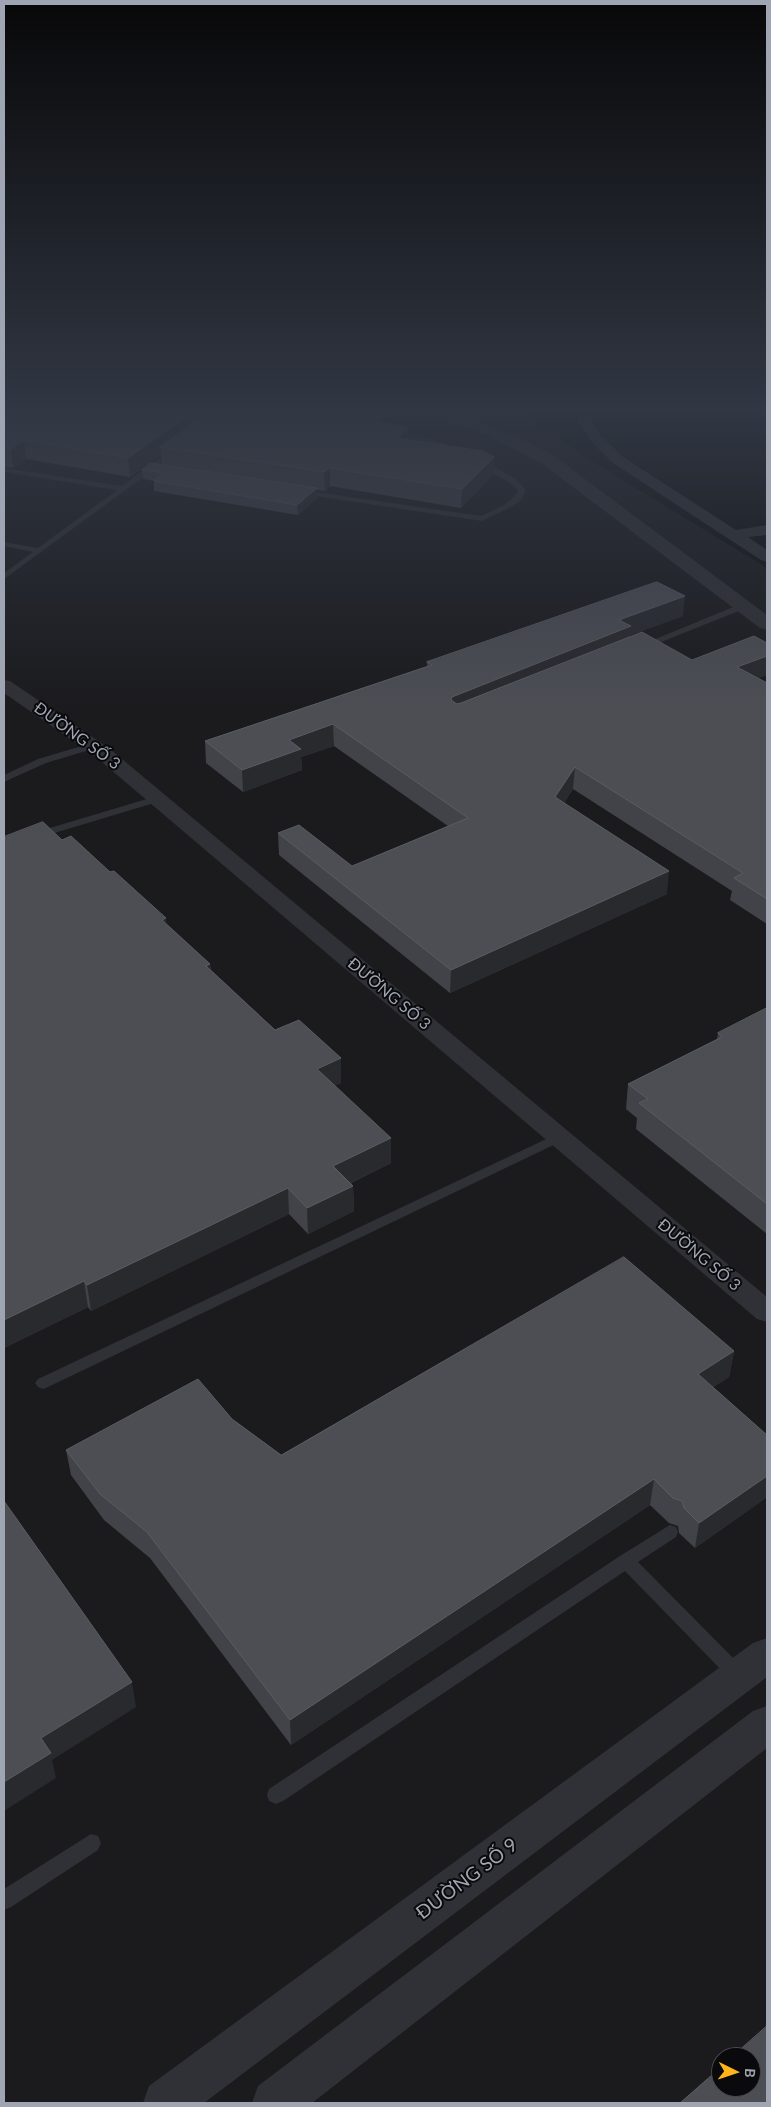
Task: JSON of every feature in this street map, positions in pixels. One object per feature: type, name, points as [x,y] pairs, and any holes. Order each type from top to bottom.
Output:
[{"type":"street","points":[[617,511],[767,624]]},
{"type":"street","points":[[697,511],[767,557]]},
{"type":"street","points":[[733,535],[767,530]]},
{"type":"street","name":"ĐƯỜNG SỐ 3","points":[[4,685],[92,746],[157,799],[767,1312]]},
{"type":"street","name":"ĐƯỜNG SỐ 9","points":[[166,2103],[754,1666]]},
{"type":"street","points":[[274,2103],[767,1724]]},
{"type":"lane","points":[[4,577],[37,550],[92,511]]},
{"type":"lane","points":[[431,511],[482,519],[496,511]]},
{"type":"lane","points":[[4,544],[37,550]]},
{"type":"lane","points":[[632,650],[743,606]]},
{"type":"lane","points":[[4,779],[42,761],[92,746]]},
{"type":"lane","points":[[31,837],[157,799]]},
{"type":"lane","points":[[43,1383],[559,1137]]},
{"type":"lane","points":[[276,1795],[670,1532]]},
{"type":"lane","points":[[626,1560],[754,1666]]},
{"type":"lane","points":[[4,1900],[91,1843]]},
{"type":"shaded area","points":[[4,511],[674,511],[767,568],[767,2103],[4,2103]]},
{"type":"building","points":[[657,582],[685,596],[619,620],[631,626],[452,697],[451,700],[457,704],[461,703],[642,632],[692,660],[754,636],[767,643],[767,656],[737,667],[767,683],[767,899],[734,878],[743,873],[575,767],[555,797],[669,871],[451,970],[278,833],[299,825],[352,866],[468,818],[333,724],[289,740],[301,749],[242,770],[205,741],[432,665],[427,662]]},
{"type":"building","points":[[43,822],[62,840],[71,836],[110,872],[114,871],[166,918],[162,920],[210,964],[206,966],[275,1030],[299,1020],[341,1058],[317,1069],[391,1138],[333,1166],[353,1186],[307,1208],[288,1188],[87,1285],[84,1281],[4,1320],[4,837]]},
{"type":"building","points":[[767,1008],[767,1204],[639,1103],[648,1099],[628,1084],[722,1037],[718,1033]]},
{"type":"building","points":[[624,1257],[734,1351],[698,1374],[767,1435],[767,1476],[699,1523],[684,1508],[682,1501],[673,1498],[654,1479],[290,1720],[147,1532],[100,1494],[66,1450],[198,1379],[232,1419],[281,1455]]},
{"type":"building","points":[[4,1501],[132,1682],[41,1738],[51,1753],[4,1782]]},
{"type":"building","points":[[767,2026],[767,2103],[680,2103],[711,2076],[711,2097],[761,2097],[761,2047],[743,2047]]}]
